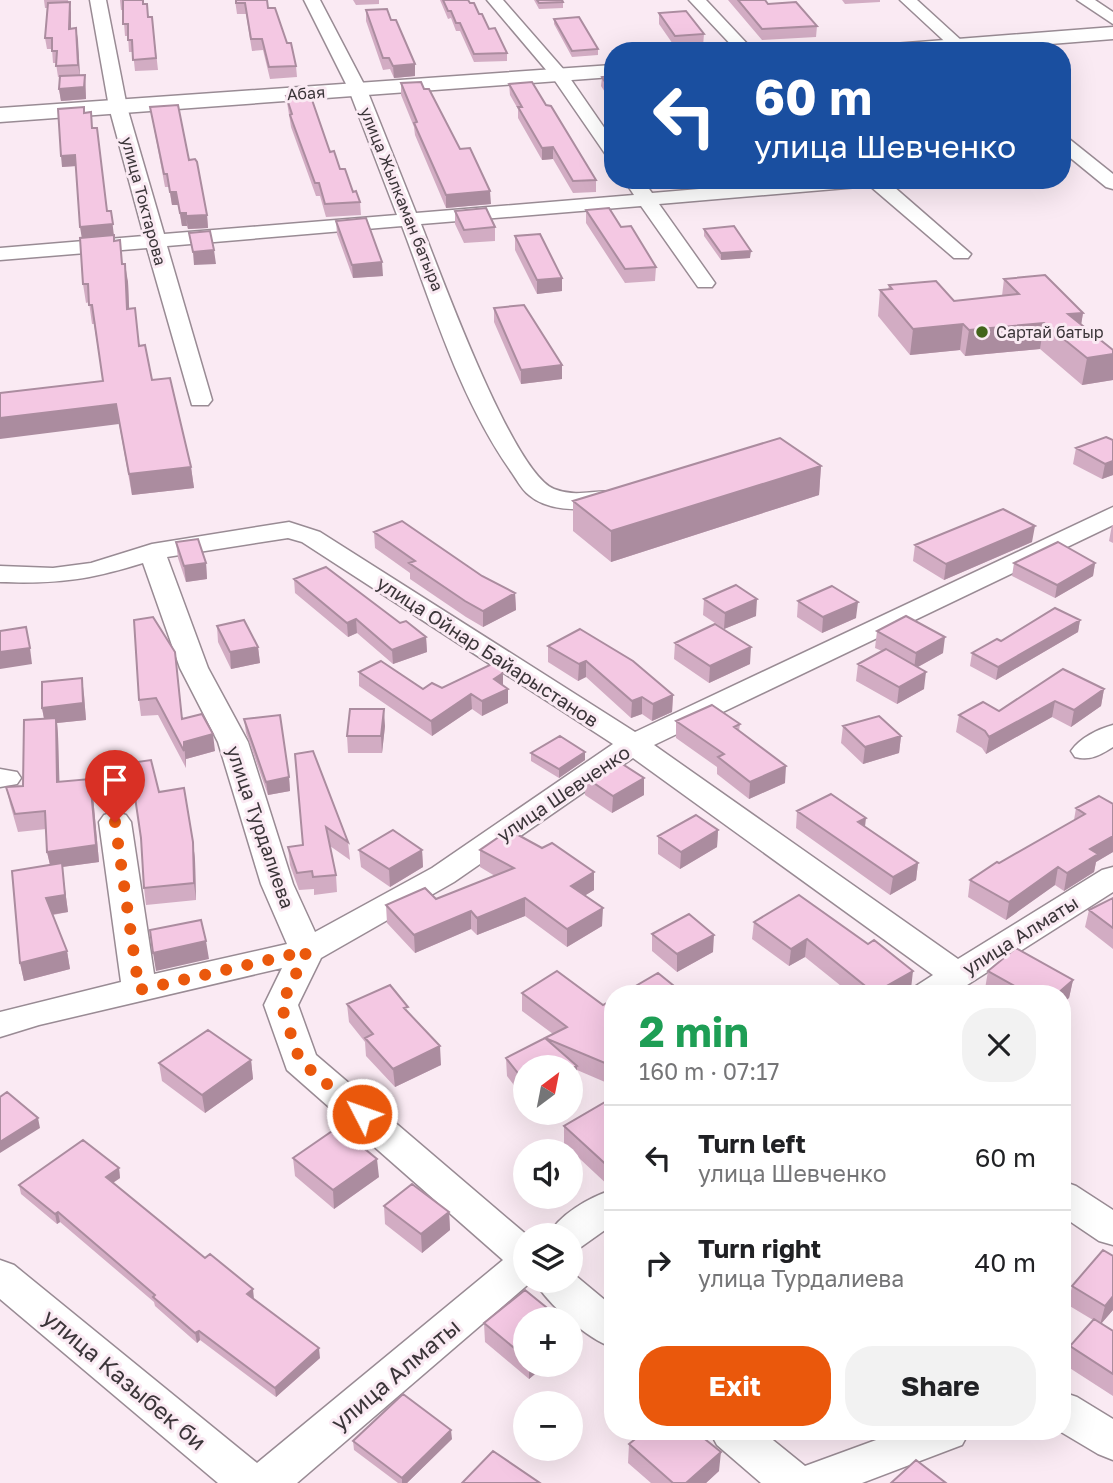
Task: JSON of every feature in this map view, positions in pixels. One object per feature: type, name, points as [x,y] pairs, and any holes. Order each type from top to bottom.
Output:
[{"type":"street","name":"улица Токтарова","points":[[98,0],[118,107],[200,400]]},
{"type":"street","name":"улица Жылкаман батыра","points":[[312,0],[358,90],[478,394],[511,454],[536,489],[574,503],[601,501],[642,490]]},
{"type":"street","points":[[495,0],[559,75],[604,140]]},
{"type":"street","points":[[697,0],[737,42]]},
{"type":"street","points":[[908,0],[955,42]]},
{"type":"street","points":[[1086,0],[1113,19]]},
{"type":"street","points":[[1022,42],[1113,33]]},
{"type":"street","name":"Абая","points":[[0,115],[604,72]]},
{"type":"street","points":[[1072,160],[1113,155]]},
{"type":"street","points":[[1072,160],[1113,183]]},
{"type":"street","points":[[640,189],[705,283]]},
{"type":"street","points":[[0,254],[760,189]]},
{"type":"street","points":[[885,189],[961,254]]},
{"type":"street","name":"улица Шевченко","points":[[0,1025],[307,951],[443,875],[633,744],[1113,515]]},
{"type":"street","name":"улица Ойнар Байарыстанов","points":[[152,552],[289,530],[310,537],[633,744],[956,974]]},
{"type":"street","points":[[0,573],[53,576],[84,572],[152,552]]},
{"type":"street","name":"улица Турдалиева","points":[[152,552],[194,668],[233,742],[277,884],[307,951]]},
{"type":"street","points":[[1086,751],[1113,734]]},
{"type":"street","points":[[115,822],[139,990]]},
{"type":"street","name":"улица Алматы","points":[[941,985],[1113,877]]},
{"type":"street","points":[[307,951],[281,1005],[300,1061],[513,1246]]},
{"type":"street","points":[[1071,1202],[1113,1230]]},
{"type":"street","points":[[583,1225],[604,1211]]},
{"type":"street","name":"улица Алматы","points":[[265,1483],[513,1275]]},
{"type":"street","name":"улица Казыбек би","points":[[0,1276],[250,1483]]},
{"type":"street","points":[[569,1293],[604,1323]]},
{"type":"street","points":[[1071,1415],[1113,1441]]},
{"type":"street","points":[[742,1440],[793,1483]]},
{"type":"street","points":[[811,1483],[926,1440]]},
{"type":"building","points":[[123,0],[143,0],[143,4],[147,4],[148,17],[152,17],[156,58],[133,60],[132,40],[128,40],[128,24],[123,24]]},
{"type":"building","points":[[236,0],[267,0],[268,8],[275,8],[287,43],[291,43],[296,66],[269,67],[262,39],[251,39],[245,3],[236,3]]},
{"type":"building","points":[[443,0],[468,0],[474,3],[489,29],[495,28],[507,53],[474,54],[460,23],[456,23]]},
{"type":"building","points":[[537,0],[562,0],[563,2],[539,3]]},
{"type":"building","points":[[738,0],[765,0],[768,4],[796,2],[817,26],[762,29]]},
{"type":"building","points":[[70,2],[69,29],[76,28],[78,65],[56,66],[57,51],[52,51],[52,38],[45,38],[48,3]]},
{"type":"building","points":[[387,9],[391,20],[396,20],[415,64],[393,66],[389,58],[383,58],[366,10]]},
{"type":"building","points":[[686,11],[704,34],[675,36],[659,13]]},
{"type":"building","points":[[579,17],[598,49],[572,51],[554,19]]},
{"type":"building","points":[[85,75],[84,87],[59,89],[60,76]]},
{"type":"building","points":[[421,82],[424,89],[429,89],[460,149],[470,148],[490,191],[446,195],[414,123],[417,122],[401,83]]},
{"type":"building","points":[[532,82],[546,105],[551,106],[596,180],[573,181],[553,147],[542,148],[518,107],[522,107],[509,84]]},
{"type":"building","points":[[310,94],[330,152],[334,151],[340,169],[345,169],[353,192],[356,191],[360,202],[325,204],[319,183],[315,183],[290,115],[292,114],[286,96]]},
{"type":"building","points":[[178,105],[189,160],[195,159],[197,162],[207,215],[186,216],[186,213],[180,213],[176,192],[170,192],[167,174],[164,174],[150,107]]},
{"type":"building","points":[[84,107],[84,113],[91,112],[92,128],[97,128],[107,211],[111,211],[113,224],[80,227],[75,155],[61,156],[58,109]]},
{"type":"building","points":[[486,208],[495,227],[464,230],[455,211]]},
{"type":"building","points":[[609,208],[621,227],[631,226],[656,267],[625,269],[586,210]]},
{"type":"building","points":[[366,218],[382,262],[352,265],[336,221]]},
{"type":"building","points":[[734,226],[751,251],[721,253],[704,229]]},
{"type":"building","points":[[210,231],[214,250],[193,252],[189,233]]},
{"type":"building","points":[[540,234],[562,278],[537,280],[515,236]]},
{"type":"building","points":[[114,235],[114,241],[120,240],[122,264],[125,264],[127,309],[135,308],[139,346],[145,345],[152,380],[170,378],[191,467],[129,474],[116,404],[0,418],[0,393],[103,381],[92,305],[89,305],[88,284],[83,284],[80,238]]},
{"type":"building","points":[[1045,275],[1083,313],[1068,314],[1113,350],[1113,354],[1087,358],[1044,323],[969,330],[963,324],[913,329],[880,290],[892,289],[889,285],[936,281],[954,301],[1019,294],[1004,279]]},
{"type":"building","points":[[524,305],[562,365],[521,370],[494,308]]},
{"type":"building","points":[[1106,437],[1113,440],[1113,461],[1105,464],[1076,448]]},
{"type":"building","points":[[780,438],[821,466],[611,531],[573,501]]},
{"type":"building","points":[[1003,509],[1035,526],[946,564],[915,545]]},
{"type":"building","points":[[402,521],[482,576],[515,593],[483,611],[465,601],[409,563],[415,561],[374,532]]},
{"type":"building","points":[[198,539],[206,563],[184,566],[176,542]]},
{"type":"building","points":[[1058,542],[1095,563],[1057,585],[1014,563]]},
{"type":"building","points":[[326,567],[400,623],[406,621],[426,637],[392,650],[356,619],[347,623],[294,579]]},
{"type":"building","points":[[736,585],[757,599],[725,613],[704,599]]},
{"type":"building","points":[[832,586],[858,602],[823,617],[798,601]]},
{"type":"building","points":[[1055,608],[1080,620],[998,667],[972,653],[997,639],[1001,641]]},
{"type":"building","points":[[906,616],[945,637],[916,653],[877,631]]},
{"type":"building","points":[[153,617],[175,652],[182,719],[202,714],[213,734],[184,742],[184,751],[156,698],[139,700],[134,620]]},
{"type":"building","points":[[244,620],[258,647],[230,652],[217,626]]},
{"type":"building","points":[[715,624],[751,647],[710,666],[675,643]]},
{"type":"building","points":[[26,627],[30,648],[0,652],[0,631]]},
{"type":"building","points":[[580,629],[633,661],[673,695],[653,704],[642,697],[632,701],[586,661],[579,664],[548,646]]},
{"type":"building","points":[[886,649],[926,672],[899,687],[858,664]]},
{"type":"building","points":[[381,661],[423,689],[432,683],[442,688],[496,662],[503,673],[494,679],[508,689],[482,701],[471,694],[431,721],[359,672]]},
{"type":"building","points":[[1063,669],[1104,689],[1074,710],[1055,701],[989,737],[985,731],[959,715],[983,702],[999,711]]},
{"type":"building","points":[[82,678],[83,703],[42,708],[42,682]]},
{"type":"building","points":[[712,705],[740,724],[734,727],[786,766],[750,782],[718,757],[724,754],[676,721]]},
{"type":"building","points":[[350,709],[384,709],[381,736],[347,736]]},
{"type":"building","points":[[280,715],[289,777],[266,782],[244,719]]},
{"type":"building","points":[[879,716],[901,736],[865,747],[843,726]]},
{"type":"building","points":[[56,718],[57,782],[90,779],[96,845],[47,852],[45,811],[15,814],[6,787],[23,786],[24,720]]},
{"type":"building","points":[[560,736],[585,752],[559,769],[531,753]]},
{"type":"building","points":[[313,751],[348,842],[326,827],[336,875],[313,877],[312,871],[297,873],[288,847],[303,845],[295,754]]},
{"type":"building","points":[[613,758],[644,778],[613,796],[585,777]]},
{"type":"building","points":[[151,760],[159,792],[184,788],[193,842],[194,883],[144,888],[141,838],[130,763]]},
{"type":"building","points":[[831,794],[866,818],[858,822],[918,863],[893,877],[797,811]]},
{"type":"building","points":[[1099,796],[1113,804],[1113,836],[1090,849],[1098,854],[1067,873],[1058,867],[1009,902],[970,880],[997,862],[1085,814],[1076,808]]},
{"type":"building","points":[[696,815],[718,830],[681,852],[658,836]]},
{"type":"building","points":[[393,830],[422,850],[389,869],[359,850]]},
{"type":"building","points":[[509,830],[542,848],[552,843],[594,872],[571,886],[603,908],[567,929],[525,898],[477,918],[471,911],[414,935],[386,905],[425,888],[436,899],[514,868],[480,850]]},
{"type":"building","points":[[62,863],[65,895],[46,898],[67,951],[20,963],[12,871]]},
{"type":"building","points":[[799,895],[868,944],[874,940],[913,971],[888,985],[864,985],[807,939],[791,949],[754,922]]},
{"type":"building","points":[[1113,898],[1113,928],[1089,910]]},
{"type":"building","points":[[689,914],[714,935],[677,954],[652,934]]},
{"type":"building","points":[[201,920],[206,941],[153,953],[150,930]]},
{"type":"building","points":[[1016,948],[1073,980],[1067,985],[1013,985],[988,971]]},
{"type":"building","points":[[557,971],[604,1004],[604,1063],[545,1038],[567,1027],[522,993]]},
{"type":"building","points":[[658,973],[673,985],[637,985]]},
{"type":"building","points":[[390,985],[408,1007],[404,1008],[440,1046],[393,1069],[365,1038],[373,1034],[347,1004]]},
{"type":"building","points":[[208,1030],[251,1060],[202,1095],[159,1063]]},
{"type":"building","points":[[545,1038],[564,1055],[513,1055],[513,1067],[506,1058]]},
{"type":"building","points":[[7,1092],[38,1118],[0,1142],[0,1097]]},
{"type":"building","points":[[604,1103],[604,1163],[583,1143],[583,1139],[578,1139],[564,1126],[583,1125],[583,1115]]},
{"type":"building","points":[[338,1127],[377,1159],[333,1190],[293,1158]]},
{"type":"building","points":[[83,1140],[119,1168],[106,1177],[205,1258],[210,1254],[253,1289],[247,1294],[319,1348],[275,1388],[199,1331],[195,1333],[58,1212],[55,1214],[19,1185]]},
{"type":"building","points":[[412,1184],[449,1212],[421,1234],[384,1206]]},
{"type":"building","points":[[1103,1250],[1113,1256],[1113,1296],[1105,1306],[1072,1286]]},
{"type":"building","points":[[521,1293],[529,1293],[546,1307],[513,1307],[513,1347],[484,1323]]},
{"type":"building","points":[[1094,1319],[1113,1331],[1113,1374],[1071,1347]]},
{"type":"building","points":[[403,1394],[451,1430],[402,1478],[353,1441]]},
{"type":"building","points":[[634,1440],[706,1440],[721,1452],[686,1483],[673,1483],[629,1444]]},
{"type":"building","points":[[493,1451],[540,1483],[462,1483]]},
{"type":"building","points":[[916,1460],[946,1483],[891,1483]]},
{"type":"place","name":"Сартай батыр","points":[[982,332]]},
{"type":"route","points":[[115,822],[139,990],[307,951],[281,1005],[300,1061],[362,1114]]}]
